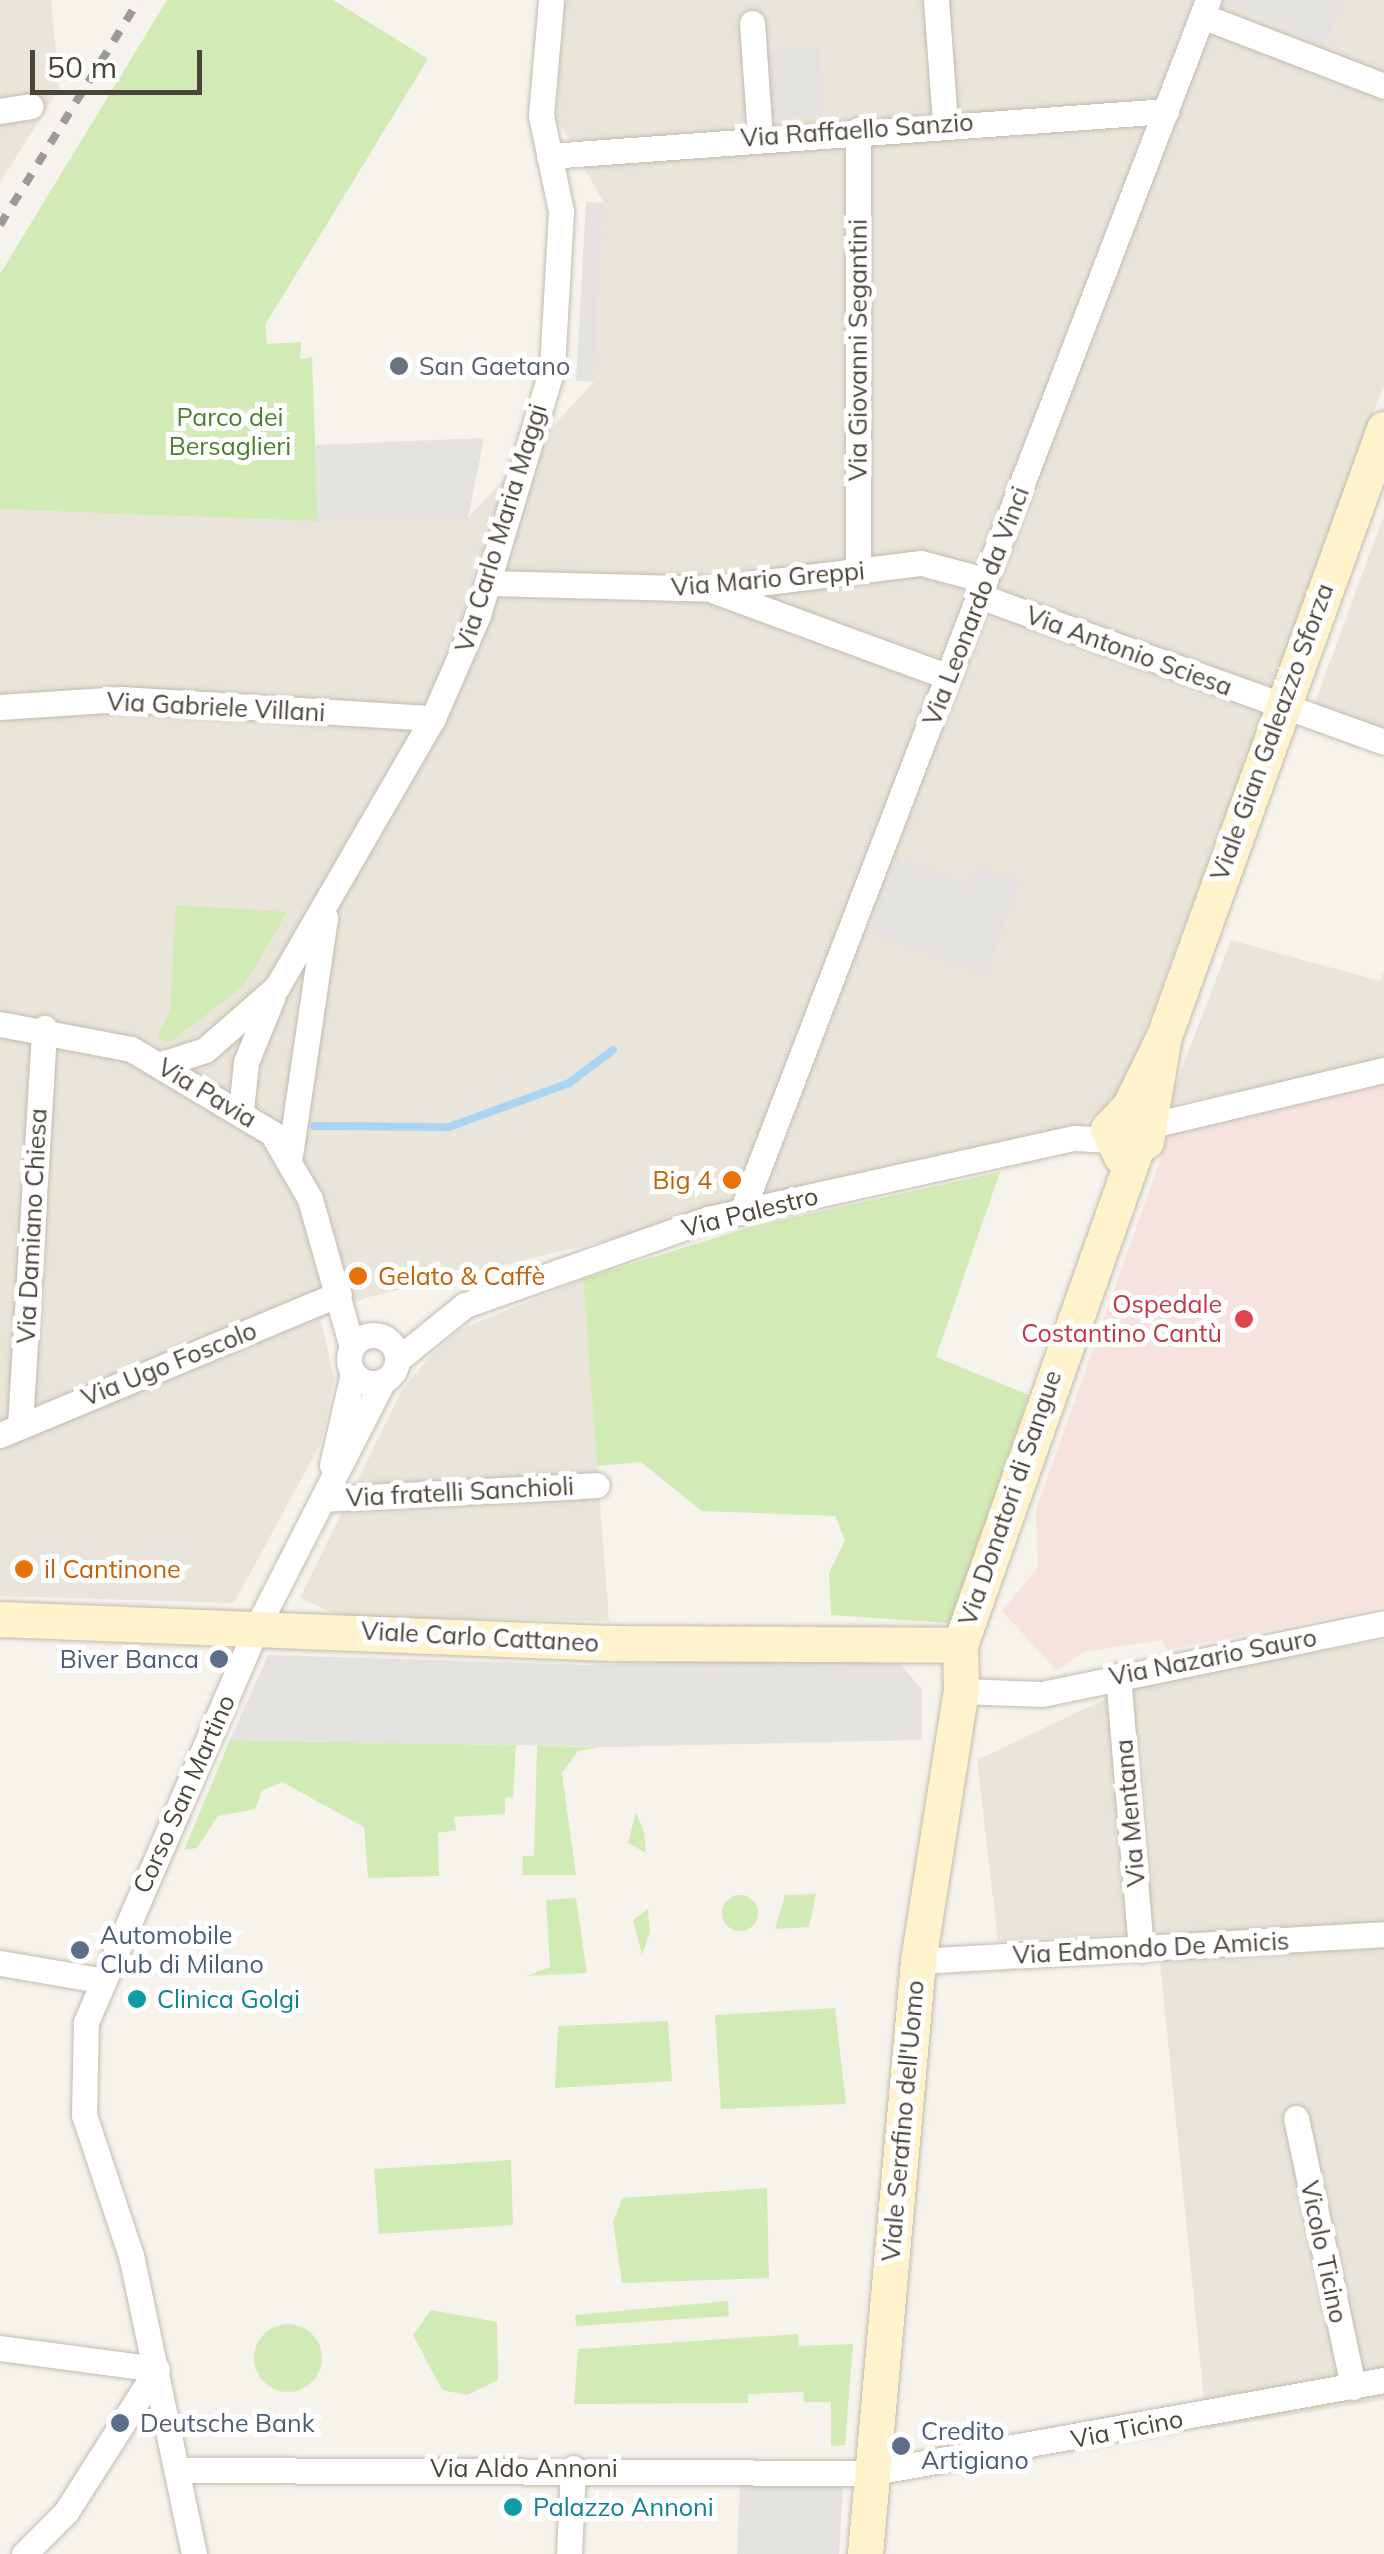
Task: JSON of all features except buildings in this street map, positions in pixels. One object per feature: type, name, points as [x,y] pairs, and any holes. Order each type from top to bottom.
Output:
[{"type":"street","name":"Via Carlo Maria Maggi","points":[[241,1111],[246,1062],[276,987],[327,907],[433,718],[488,583],[552,368],[561,211],[541,115],[551,0]]},
{"type":"street","points":[[936,0],[945,123]]},
{"type":"street","points":[[1205,8],[1384,86]]},
{"type":"street","name":"Via Leonardo da Vinci","points":[[742,1211],[1205,8]]},
{"type":"street","points":[[752,23],[760,137]]},
{"type":"street","points":[[0,111],[31,106]]},
{"type":"street","name":"Via Raffaello Sanzio","points":[[548,156],[945,123],[1166,111]]},
{"type":"street","name":"Via Giovanni Segantini","points":[[858,130],[858,570]]},
{"type":"street","name":"Viale Gian Galeazzo Sforza","points":[[1124,1139],[1384,430]]},
{"type":"street","name":"Via Mario Greppi","points":[[488,583],[711,589],[921,564],[982,588]]},
{"type":"street","name":"Via Antonio Sciesa","points":[[982,588],[1384,742]]},
{"type":"street","points":[[711,589],[949,677]]},
{"type":"street","name":"Via Gabriele Villani","points":[[0,707],[121,700],[433,718]]},
{"type":"street","name":"Via Carlo Maria Maggi","points":[[290,1154],[327,907]]},
{"type":"street","name":"Via Carlo Maria Maggi","points":[[162,1064],[205,1050],[276,987]]},
{"type":"street","name":"Via Pavia","points":[[0,1024],[44,1028],[162,1064],[241,1111],[290,1154],[338,1294],[378,1346]]},
{"type":"street","name":"Via Damiano Chiesa","points":[[10,1430],[44,1028]]},
{"type":"street","name":"Via Palestro","points":[[378,1346],[494,1292],[742,1211],[1074,1138],[1124,1139],[1384,1070]]},
{"type":"street","name":"Via Donatori di Sangue","points":[[961,1691],[960,1645],[1118,1194],[1124,1139]]},
{"type":"street","name":"Via Ugo Foscolo","points":[[10,1430],[338,1294]]},
{"type":"street","points":[[323,1499],[354,1373],[378,1346]]},
{"type":"street","points":[[259,1623],[323,1499],[378,1346]]},
{"type":"street","name":"Via fratelli Sanchioli","points":[[323,1499],[597,1484]]},
{"type":"street","name":"Viale Carlo Cattaneo","points":[[0,1619],[259,1623],[610,1643],[960,1645]]},
{"type":"street","name":"Corso San Martino","points":[[194,2554],[157,2369],[84,2115],[86,2022],[100,1980],[259,1623]]},
{"type":"street","name":"Via Nazario Sauro","points":[[961,1691],[1042,1694],[1384,1623]]},
{"type":"street","name":"Via Mentana","points":[[1118,1676],[1142,1950]]},
{"type":"street","name":"Viale Serafino dell'Uomo","points":[[864,2554],[918,1962],[961,1691]]},
{"type":"street","name":"Via Edmondo De Amicis","points":[[918,1962],[1384,1934]]},
{"type":"street","points":[[0,1963],[100,1980]]},
{"type":"street","name":"Vicolo Ticino","points":[[1296,2118],[1353,2387]]},
{"type":"street","points":[[0,2348],[157,2369],[66,2512],[24,2554]]},
{"type":"street","name":"Via Ticino","points":[[869,2473],[1384,2380]]},
{"type":"street","name":"Via Aldo Annoni","points":[[179,2470],[758,2467],[869,2473]]},
{"type":"street","points":[[569,2554],[573,2468]]},
{"type":"shaded area","points":[[0,0],[51,0],[59,88],[0,183]]},
{"type":"shaded area","points":[[564,0],[1384,0],[1384,385],[1122,1095],[1078,1128],[365,1298],[321,1320],[334,1378],[322,1441],[234,1603],[0,1596],[0,509],[468,518],[594,382],[604,203],[556,118]]},
{"type":"shaded area","points":[[1219,0],[1343,0],[1325,45]]},
{"type":"shaded area","points":[[819,47],[824,114],[771,117],[765,50]]},
{"type":"shaded area","points":[[586,202],[604,203],[594,382],[576,381]]},
{"type":"shaded area","points":[[484,438],[468,518],[318,521],[315,445]]},
{"type":"shaded area","points":[[1384,515],[1384,734],[1310,716]]},
{"type":"shaded area","points":[[897,857],[971,885],[978,867],[1020,882],[985,975],[869,932]]},
{"type":"shaded area","points":[[1231,940],[1380,981],[1384,972],[1384,1063],[1168,1105]]},
{"type":"shaded area","name":"Ospedale Costantino Cantù","points":[[1384,1080],[1384,1607],[1167,1650],[1162,1640],[1084,1652],[1057,1671],[1002,1611],[1038,1567],[1036,1510],[1172,1127]]},
{"type":"shaded area","points":[[583,1279],[609,1621],[342,1617],[300,1598],[402,1390],[431,1355],[461,1329]]},
{"type":"shaded area","points":[[1384,1640],[1384,2400],[1207,2429],[1157,1932],[998,1941],[977,1760],[1147,1679]]},
{"type":"shaded area","points":[[268,1655],[587,1665],[877,1656],[899,1663],[922,1689],[922,1740],[612,1747],[230,1740]]},
{"type":"shaded area","points":[[740,2480],[843,2486],[839,2554],[737,2554]]},
{"type":"green space","name":"Parco dei Bersaglieri","points":[[167,0],[333,0],[428,59],[265,325],[267,344],[301,342],[300,359],[312,357],[318,521],[0,509],[0,274]]},
{"type":"green space","points":[[176,905],[287,912],[244,986],[169,1043],[157,1038],[170,1011]]},
{"type":"green space","points":[[1000,1172],[936,1357],[1029,1395],[950,1623],[831,1615],[829,1573],[845,1540],[835,1516],[702,1511],[641,1462],[597,1466],[583,1279],[750,1227]]},
{"type":"green space","points":[[230,1740],[516,1745],[513,1797],[505,1798],[505,1814],[454,1817],[456,1830],[438,1833],[439,1876],[368,1878],[364,1827],[282,1782],[262,1791],[255,1809],[218,1816],[197,1848],[184,1850]]},
{"type":"green space","points":[[537,1746],[601,1747],[578,1751],[562,1773],[576,1875],[522,1875],[523,1856],[534,1856]]},
{"type":"green space","points":[[636,1812],[644,1832],[646,1853],[628,1843]]},
{"type":"green space","points":[[816,1894],[809,1927],[775,1929],[785,1895]]},
{"type":"green space","points":[[740,1895],[753,1900],[758,1913],[753,1926],[740,1931],[727,1926],[722,1913],[727,1900]]},
{"type":"green space","points":[[576,1898],[587,1973],[527,1976],[550,1967],[546,1900]]},
{"type":"green space","points":[[648,1909],[650,1932],[642,1955],[633,1920]]},
{"type":"green space","points":[[835,2008],[846,2104],[721,2109],[715,2015]]},
{"type":"green space","points":[[668,2021],[672,2081],[555,2088],[558,2026]]},
{"type":"green space","points":[[511,2160],[513,2225],[379,2234],[374,2169]]},
{"type":"green space","points":[[767,2188],[769,2278],[622,2283],[613,2222],[622,2198]]},
{"type":"green space","points":[[728,2301],[729,2316],[576,2326],[575,2315]]},
{"type":"green space","points":[[431,2310],[497,2322],[498,2380],[467,2395],[442,2390],[413,2335]]},
{"type":"green space","points":[[288,2324],[301,2326],[312,2334],[320,2345],[320,2371],[312,2382],[301,2390],[288,2392],[275,2390],[264,2382],[256,2371],[254,2358],[256,2345],[264,2334],[275,2326]]},
{"type":"green space","points":[[798,2334],[799,2346],[853,2344],[845,2445],[831,2446],[831,2402],[804,2402],[803,2392],[748,2394],[748,2403],[574,2404],[578,2349]]},
{"type":"waterway","points":[[314,1126],[449,1127],[569,1083],[613,1050]]},
{"type":"railway","points":[[0,225],[139,0]]},
{"type":"place","name":"San Gaetano","points":[[399,366]]},
{"type":"place","name":"Big 4","points":[[732,1180]]},
{"type":"place","name":"Gelato & Caffè","points":[[358,1276]]},
{"type":"place","name":"Ospedale Costantino Cantù","points":[[1244,1319]]},
{"type":"place","name":"il Cantinone","points":[[24,1569]]},
{"type":"place","name":"Biver Banca","points":[[219,1659]]},
{"type":"place","name":"Automobile Club di Milano","points":[[80,1950]]},
{"type":"place","name":"Clinica Golgi","points":[[137,1999]]},
{"type":"place","name":"Deutsche Bank","points":[[120,2423]]},
{"type":"place","name":"Credito Artigiano","points":[[901,2446]]},
{"type":"place","name":"Palazzo Annoni","points":[[513,2507]]}]
